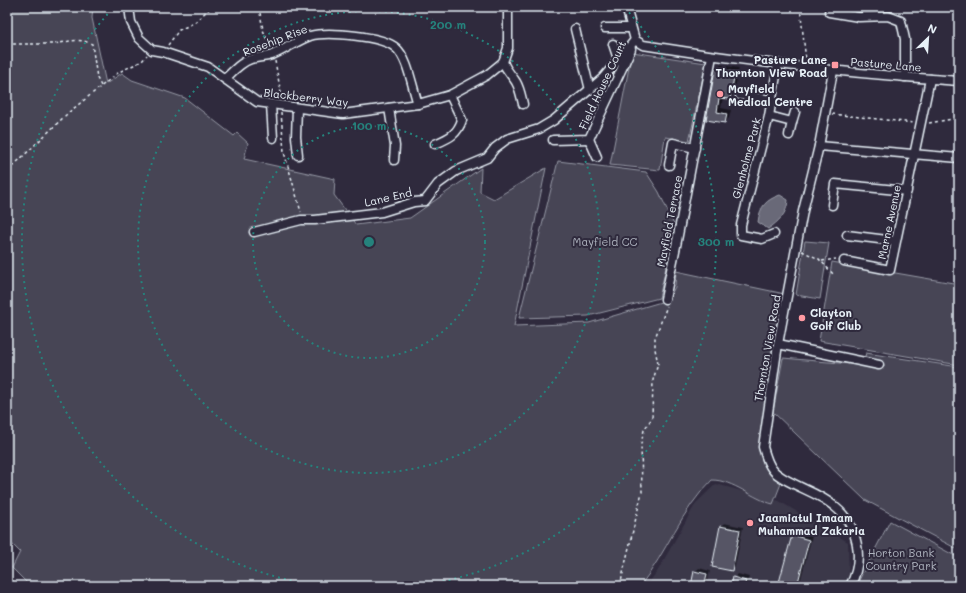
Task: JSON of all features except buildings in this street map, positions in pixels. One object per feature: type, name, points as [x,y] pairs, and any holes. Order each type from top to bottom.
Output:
[{"type":"street","points":[[129,7],[131,22],[140,38],[152,50]]},
{"type":"street","points":[[508,7],[508,48],[503,62],[506,72],[515,81],[520,91],[523,104]]},
{"type":"street","points":[[626,7],[635,40]]},
{"type":"street","points":[[829,12],[859,17],[888,16],[902,21],[905,39],[905,76]]},
{"type":"street","points":[[605,28],[631,28]]},
{"type":"street","points":[[575,29],[590,90]]},
{"type":"street","name":"Rosehip Rise","points":[[225,79],[233,71],[250,59],[272,55],[292,43],[312,36],[342,35],[378,38],[395,46],[403,55],[418,104]]},
{"type":"street","name":"Pasture Lane","points":[[635,40],[643,45],[712,56],[833,71],[959,81]]},
{"type":"street","name":"Lane End","points":[[254,232],[301,220],[315,220],[382,212],[414,202],[425,201],[438,184],[456,171],[487,158],[495,148],[507,139],[526,134],[549,123],[603,78],[635,40]]},
{"type":"street","name":"Field House Court","points":[[597,157],[589,139],[635,40]]},
{"type":"street","points":[[613,44],[618,59]]},
{"type":"street","name":"Blackberry Way","points":[[152,50],[163,52],[208,67],[257,102],[343,114],[418,104],[450,95],[488,75],[503,62]]},
{"type":"street","name":"Mayfield Terrace","points":[[664,299],[676,246],[712,56]]},
{"type":"street","name":"Glenholme Park","points":[[774,234],[762,238],[741,235],[742,213],[750,190],[769,116],[778,64]]},
{"type":"street","name":"Thornton View Road","points":[[833,71],[824,113],[820,146],[803,211],[778,344],[763,447],[768,462],[776,474],[833,505],[848,520],[857,543],[859,561],[850,586]]},
{"type":"street","name":"Marne Avenue","points":[[844,261],[890,270],[930,79]]},
{"type":"street","points":[[435,144],[454,136],[459,130],[462,120],[450,95]]},
{"type":"street","points":[[740,95],[772,100]]},
{"type":"street","points":[[271,104],[273,138]]},
{"type":"street","points":[[298,108],[296,137],[298,155]]},
{"type":"street","points":[[389,108],[395,146],[394,160]]},
{"type":"street","points":[[789,135],[795,112]]},
{"type":"street","points":[[769,116],[792,122]]},
{"type":"street","name":"Field House Court","points":[[553,140],[589,139]]},
{"type":"street","name":"Mayfield Terrace","points":[[669,166],[673,143],[694,148]]},
{"type":"street","points":[[820,146],[914,156],[959,158]]},
{"type":"street","points":[[832,205],[835,184],[907,191]]},
{"type":"street","points":[[847,234],[896,242]]},
{"type":"street","points":[[778,344],[879,365]]},
{"type":"path","points":[[163,52],[179,30],[194,23],[210,7]]},
{"type":"path","points":[[800,7],[807,68]]},
{"type":"path","points":[[7,44],[35,42],[49,44],[82,39],[92,44],[98,78],[101,86]]},
{"type":"path","points":[[7,168],[13,166],[68,113],[101,86],[119,72],[142,61],[152,50]]},
{"type":"path","points":[[282,106],[281,117],[284,152],[303,220],[301,220]]},
{"type":"path","points":[[824,113],[920,124],[959,118]]},
{"type":"path","points":[[797,248],[821,262],[834,275]]},
{"type":"path","points":[[821,262],[833,259],[844,261]]},
{"type":"path","points":[[620,586],[642,492],[641,444],[644,430],[652,418],[654,380],[658,364],[655,349],[655,338],[669,300],[664,299]]},
{"type":"shaded area","name":"Jaamiatul Imaam Muhammad Zakaria","points":[[716,484],[779,501],[848,542],[849,583],[846,586],[646,586],[657,572],[696,503]]},
{"type":"green space","points":[[7,7],[93,7],[92,18],[106,84],[122,73],[132,80],[185,98],[234,136],[237,133],[248,143],[244,159],[335,179],[334,195],[356,225],[410,218],[481,168],[480,192],[494,199],[546,168],[514,326],[589,323],[668,300],[675,287],[676,271],[785,294],[764,409],[762,437],[770,466],[782,481],[773,504],[765,502],[728,483],[712,480],[691,504],[650,573],[640,586],[30,586],[12,568],[20,552],[7,539]]},
{"type":"green space","points":[[632,52],[706,63],[689,141],[665,137],[660,170],[610,165]]},
{"type":"green space","name":"Mayfield CC","points":[[558,161],[646,172],[659,192],[675,227],[659,298],[588,316],[519,318]]},
{"type":"green space","points":[[805,241],[829,243],[820,299],[796,295]]},
{"type":"green space","points":[[832,262],[959,284],[959,365],[819,341]]},
{"type":"green space","name":"Clayton Golf Club","points":[[866,353],[959,367],[959,550],[865,500],[773,412],[783,358],[862,365]]},
{"type":"green space","name":"Horton Bank Country Park","points":[[890,521],[959,558],[959,586],[856,586]]},
{"type":"water","points":[[780,195],[788,200],[786,209],[779,220],[768,229],[758,222],[760,212],[764,204]]},
{"type":"place","name":"Pasture Lane Thornton View Road","points":[[835,65]]},
{"type":"place","name":"Mayfield Medical Centre","points":[[720,94]]},
{"type":"place","name":"Clayton Golf Club","points":[[802,318]]},
{"type":"place","name":"Jaamiatul Imaam Muhammad Zakaria","points":[[750,523]]}]
